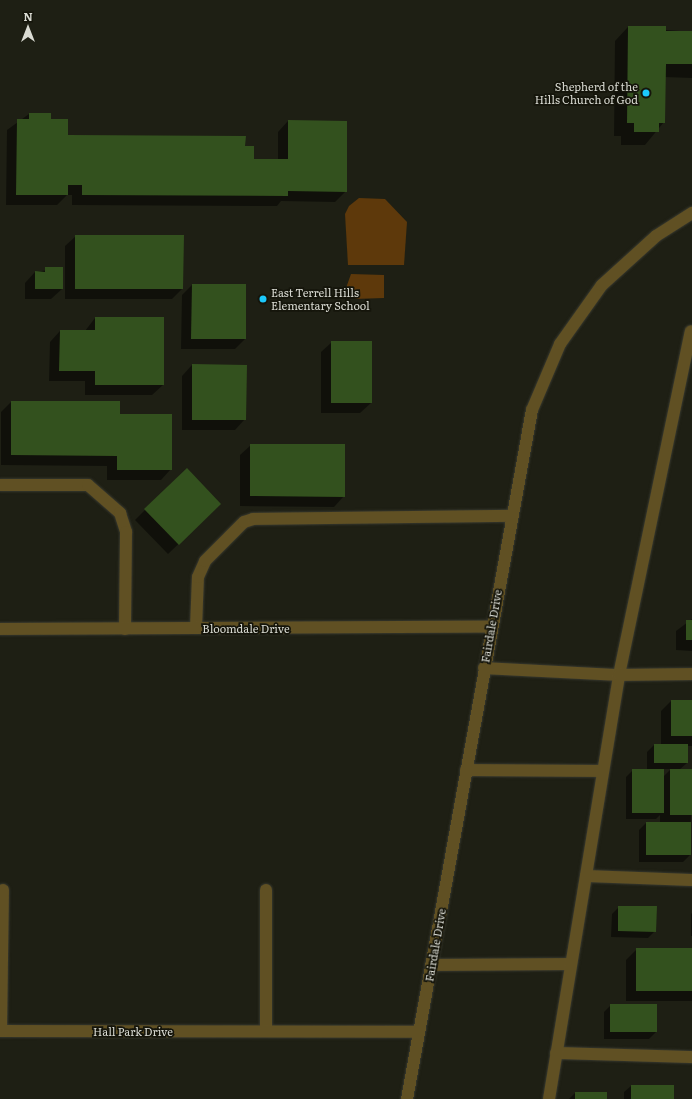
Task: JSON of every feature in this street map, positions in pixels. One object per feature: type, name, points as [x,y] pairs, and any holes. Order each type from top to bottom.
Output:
[{"type":"street","name":"Fairdale Drive","points":[[407,1099],[492,626],[510,516],[532,410],[560,344],[580,313],[628,259],[692,213]]},
{"type":"street","points":[[549,1099],[619,674],[691,332]]},
{"type":"street","points":[[0,485],[88,485],[120,513],[126,532],[125,628]]},
{"type":"street","points":[[196,628],[198,577],[205,561],[244,522],[253,519],[510,516]]},
{"type":"street","name":"Bloomdale Drive","points":[[0,629],[492,626]]},
{"type":"street","points":[[484,668],[619,674],[692,674]]},
{"type":"street","points":[[466,770],[603,771]]},
{"type":"street","points":[[586,876],[692,880]]},
{"type":"street","name":"Hall Park Drive","points":[[3,890],[0,1031],[419,1032]]},
{"type":"street","points":[[266,890],[266,1031]]},
{"type":"street","points":[[431,965],[571,964]]},
{"type":"street","points":[[556,1053],[692,1057]]},
{"type":"shaded area","points":[[359,198],[385,199],[407,222],[404,265],[348,265],[345,214],[349,206]]},
{"type":"shaded area","points":[[351,274],[384,275],[384,298],[354,299],[346,288]]},
{"type":"building","name":"Shepherd of the Hills Church of God","points":[[628,26],[666,26],[666,31],[692,31],[692,64],[666,64],[665,123],[659,123],[659,132],[634,132],[634,123],[627,123]]},
{"type":"building","points":[[29,113],[51,113],[51,119],[68,119],[68,135],[246,136],[245,146],[254,146],[254,159],[288,159],[288,120],[347,121],[347,192],[288,191],[288,196],[82,195],[82,185],[68,185],[68,195],[16,195],[17,119],[29,119]]},
{"type":"building","points":[[75,235],[184,235],[183,289],[75,289]]},
{"type":"building","points":[[45,267],[63,267],[63,289],[35,289],[35,271],[45,272]]},
{"type":"building","points":[[192,284],[246,284],[246,339],[191,339]]},
{"type":"building","points":[[95,317],[164,317],[164,385],[95,385],[95,371],[59,371],[60,330],[95,330]]},
{"type":"building","points":[[331,341],[372,341],[372,403],[331,403]]},
{"type":"building","points":[[192,364],[247,365],[246,420],[192,420]]},
{"type":"building","points":[[11,401],[120,401],[120,414],[172,414],[172,470],[117,470],[117,456],[11,455]]},
{"type":"building","points":[[250,444],[345,444],[345,497],[250,496]]},
{"type":"building","points":[[187,468],[221,504],[179,545],[144,509]]},
{"type":"building","points":[[686,620],[692,620],[692,640],[686,640]]},
{"type":"building","points":[[671,700],[692,700],[692,736],[671,736]]},
{"type":"building","points":[[654,744],[688,744],[688,763],[654,763]]},
{"type":"building","points":[[632,769],[664,769],[664,813],[632,813]]},
{"type":"building","points":[[670,769],[692,769],[692,815],[670,815]]},
{"type":"building","points":[[646,822],[691,822],[691,855],[646,855]]},
{"type":"building","points":[[618,906],[657,906],[656,932],[618,931]]},
{"type":"building","points":[[636,948],[692,948],[692,991],[636,991]]},
{"type":"building","points":[[610,1004],[657,1004],[657,1032],[610,1032]]},
{"type":"building","points":[[631,1085],[674,1085],[674,1099],[631,1099]]},
{"type":"building","points":[[575,1092],[607,1092],[607,1099],[575,1099]]},
{"type":"place","name":"Shepherd of the Hills Church of God","points":[[646,93]]},
{"type":"place","name":"East Terrell Hills Elementary School","points":[[263,299]]}]
